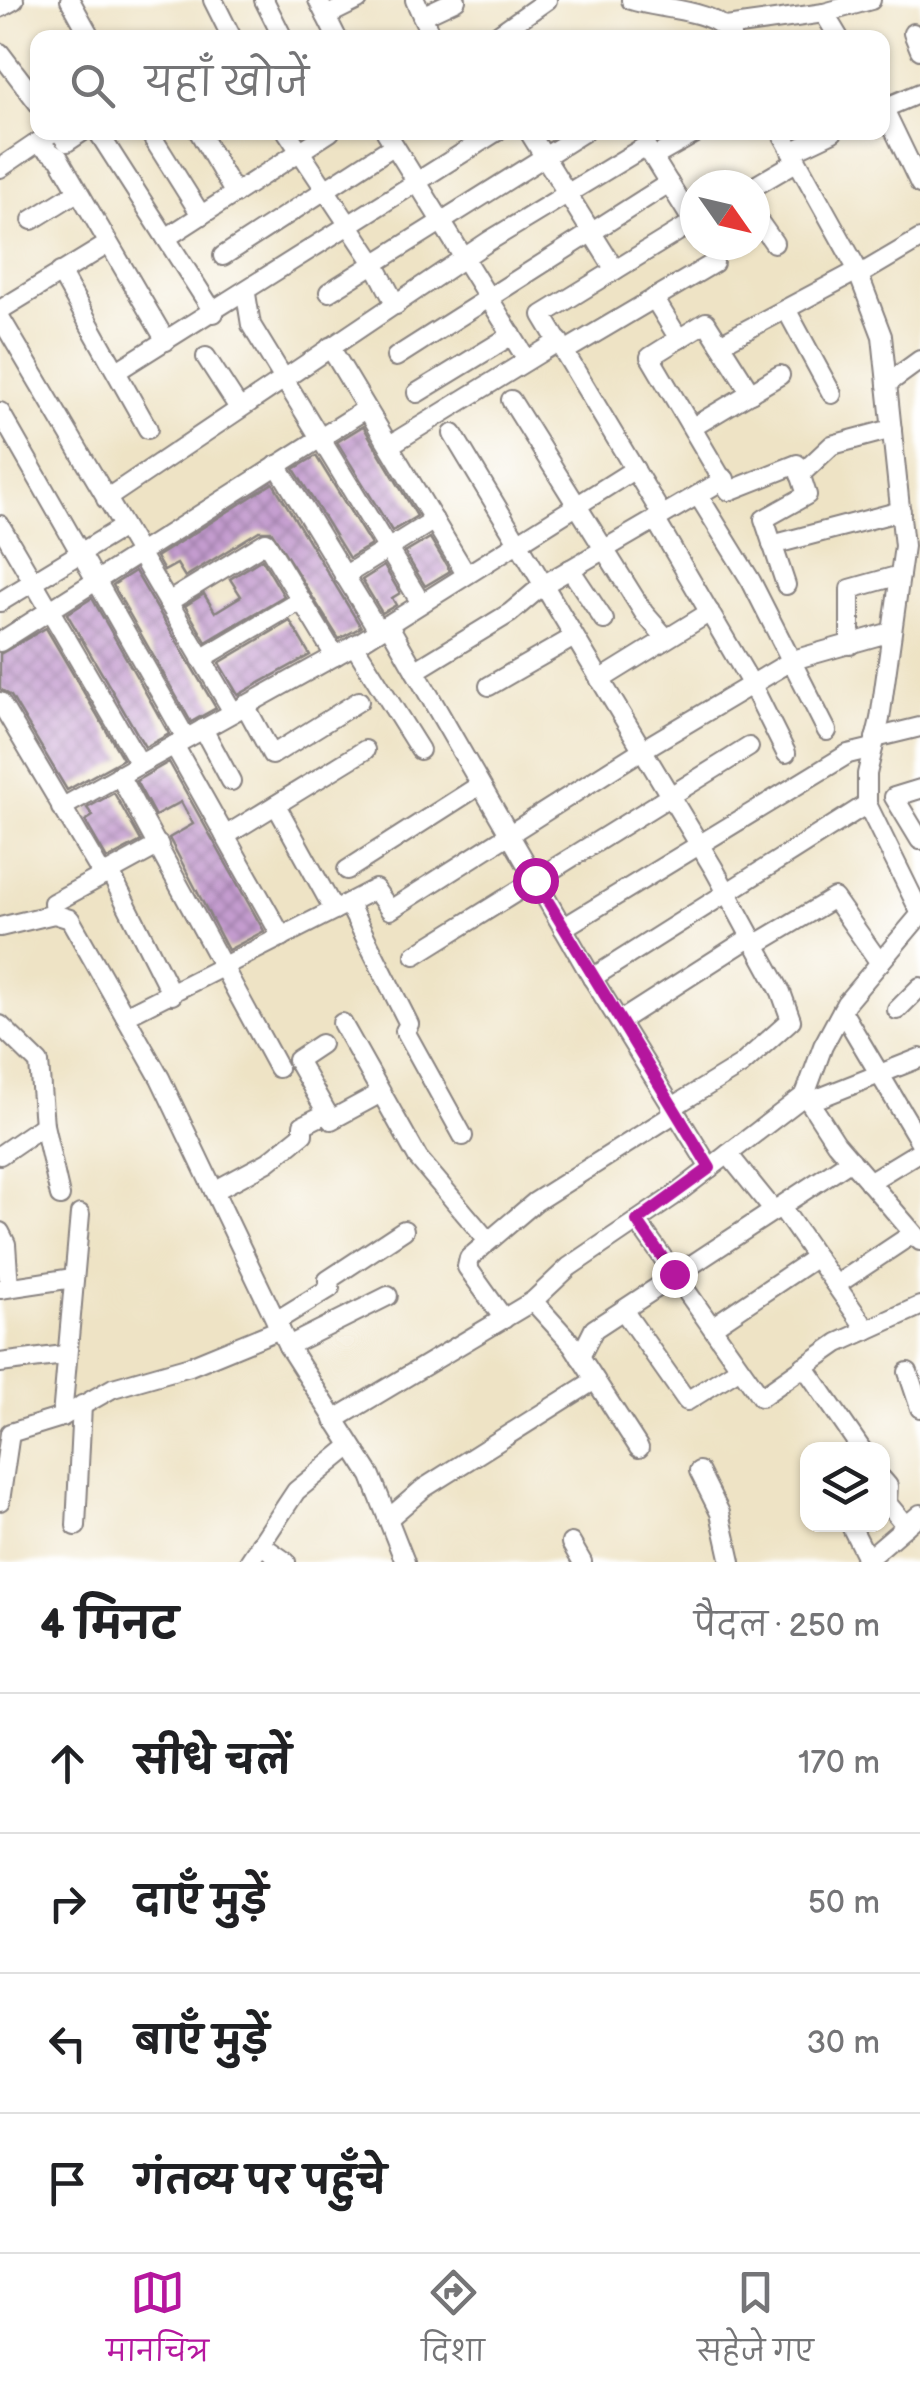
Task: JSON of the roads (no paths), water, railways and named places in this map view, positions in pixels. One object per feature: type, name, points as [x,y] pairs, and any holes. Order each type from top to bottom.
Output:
[{"type":"street","points":[[0,8],[14,0]]},
{"type":"street","points":[[70,0],[87,30]]},
{"type":"street","points":[[213,0],[228,30]]},
{"type":"street","points":[[264,0],[279,30]]},
{"type":"street","points":[[322,8],[358,0]]},
{"type":"street","points":[[418,8],[456,0]]},
{"type":"street","points":[[504,30],[547,0]]},
{"type":"street","points":[[631,0],[723,30]]},
{"type":"street","points":[[734,30],[784,12],[824,13],[871,0]]},
{"type":"street","points":[[824,13],[835,30]]},
{"type":"street","points":[[1,56],[30,93]]},
{"type":"street","points":[[890,105],[920,93]]},
{"type":"street","points":[[890,122],[920,184]]},
{"type":"street","points":[[0,168],[44,140]]},
{"type":"street","points":[[52,140],[64,170],[166,341]]},
{"type":"street","points":[[103,140],[214,312]]},
{"type":"street","points":[[154,140],[201,215]]},
{"type":"street","points":[[204,140],[234,194]]},
{"type":"street","points":[[292,140],[322,192],[374,263],[396,305]]},
{"type":"street","points":[[166,238],[317,140]]},
{"type":"street","points":[[223,256],[322,192],[388,140]]},
{"type":"street","points":[[390,140],[528,360]]},
{"type":"street","points":[[117,371],[246,294],[482,140]]},
{"type":"street","points":[[535,140],[614,270]]},
{"type":"street","points":[[329,292],[572,140]]},
{"type":"street","points":[[654,158],[684,140]]},
{"type":"street","points":[[785,140],[858,274],[882,336],[904,546],[866,774],[867,804],[920,914],[842,1012],[807,1099]]},
{"type":"street","points":[[770,175],[820,140]]},
{"type":"street","points":[[106,499],[284,376],[489,242],[646,146],[680,200]]},
{"type":"street","points":[[396,357],[669,183]]},
{"type":"street","points":[[32,220],[77,192]]},
{"type":"street","points":[[680,230],[542,315],[635,469],[786,754]]},
{"type":"street","points":[[770,238],[774,244]]},
{"type":"street","points":[[720,344],[920,238]]},
{"type":"street","points":[[108,244],[0,314],[201,658],[272,756],[360,702]]},
{"type":"street","points":[[390,445],[528,360],[562,346],[714,263]]},
{"type":"street","points":[[60,272],[148,430]]},
{"type":"street","points":[[246,294],[252,325],[421,603]]},
{"type":"street","points":[[654,298],[680,339]]},
{"type":"street","points":[[786,309],[832,394]]},
{"type":"street","points":[[751,393],[706,322],[650,357],[726,479],[729,491],[796,464],[807,495],[764,519],[786,584]]},
{"type":"street","points":[[417,393],[512,335]]},
{"type":"street","points":[[330,347],[466,574]]},
{"type":"street","points":[[206,357],[239,408]]},
{"type":"street","points":[[888,384],[920,360]]},
{"type":"street","points":[[693,427],[780,375]]},
{"type":"street","points":[[511,400],[644,614],[666,638]]},
{"type":"street","points":[[0,642],[366,409]]},
{"type":"street","points":[[0,412],[188,737],[225,836],[282,937]]},
{"type":"street","points":[[800,475],[832,444],[892,429]]},
{"type":"street","points":[[452,434],[726,891],[781,992],[791,1020],[742,1066],[534,1202],[469,1258],[467,1267],[504,1320]]},
{"type":"street","points":[[277,465],[344,576],[414,670],[562,928],[710,1168]]},
{"type":"street","points":[[61,808],[354,645],[635,469]]},
{"type":"street","points":[[414,670],[510,613],[570,568],[726,479]]},
{"type":"street","points":[[698,494],[793,660],[828,732]]},
{"type":"street","points":[[772,546],[901,511]]},
{"type":"street","points":[[344,576],[434,520]]},
{"type":"street","points":[[0,524],[140,764]]},
{"type":"street","points":[[0,602],[123,526]]},
{"type":"street","points":[[168,602],[266,542],[335,656]]},
{"type":"street","points":[[570,568],[604,620]]},
{"type":"street","points":[[850,645],[850,589],[899,580],[918,584]]},
{"type":"street","points":[[201,658],[301,600]]},
{"type":"street","points":[[600,680],[710,612]]},
{"type":"street","points":[[125,1016],[375,889],[390,910],[642,750],[793,660],[891,632]]},
{"type":"street","points":[[489,686],[574,637]]},
{"type":"street","points":[[354,645],[420,750]]},
{"type":"street","points":[[0,702],[7,731],[106,874],[156,957],[172,995]]},
{"type":"street","points":[[562,928],[848,754],[920,726]]},
{"type":"street","points":[[188,737],[230,781]]},
{"type":"street","points":[[415,956],[749,747]]},
{"type":"street","points":[[225,836],[365,750]]},
{"type":"street","points":[[119,776],[278,1068]]},
{"type":"street","points":[[347,870],[480,785]]},
{"type":"street","points":[[920,789],[894,797],[920,840]]},
{"type":"street","points":[[592,978],[867,804]]},
{"type":"street","points":[[276,805],[341,906],[409,1024],[405,1031],[463,1136]]},
{"type":"street","points":[[54,914],[53,903],[159,845]]},
{"type":"street","points":[[620,1020],[834,898],[880,963]]},
{"type":"street","points":[[0,927],[54,914],[70,919],[125,1016],[281,1332],[371,1476],[404,1562]]},
{"type":"street","points":[[897,1010],[920,987]]},
{"type":"street","points":[[842,1012],[920,1142]]},
{"type":"street","points":[[342,1023],[378,1094],[418,1158],[488,1241]]},
{"type":"street","points":[[0,1025],[38,1063],[44,1125],[60,1196]]},
{"type":"street","points":[[321,1044],[297,1060],[331,1120],[378,1094]]},
{"type":"street","points":[[334,1420],[533,1301],[569,1267],[807,1099],[880,1076],[920,1058]]},
{"type":"street","points":[[807,1099],[850,1160],[917,1238],[836,1285]]},
{"type":"street","points":[[214,1192],[268,1162],[304,1134],[303,1125],[327,1113]]},
{"type":"street","points":[[0,1155],[44,1125]]},
{"type":"street","points":[[868,1182],[920,1151]]},
{"type":"street","points":[[728,1154],[816,1257],[867,1330]]},
{"type":"street","points":[[580,1357],[594,1329],[850,1160]]},
{"type":"street","points":[[62,1417],[64,1355],[80,1214]]},
{"type":"street","points":[[637,1221],[761,1397],[804,1366],[867,1330],[920,1306]]},
{"type":"street","points":[[281,1332],[330,1288],[328,1280],[404,1230]]},
{"type":"street","points":[[0,1232],[6,1244],[5,1288],[73,1278]]},
{"type":"street","points":[[712,1327],[816,1257]]},
{"type":"street","points":[[0,1501],[10,1432],[62,1417],[113,1388],[190,1366],[388,1296]]},
{"type":"street","points":[[533,1301],[580,1357],[639,1448]]},
{"type":"street","points":[[624,1310],[688,1401],[740,1368]]},
{"type":"street","points":[[0,1363],[64,1355]]},
{"type":"street","points":[[804,1366],[856,1442]]},
{"type":"street","points":[[908,1372],[920,1408]]},
{"type":"street","points":[[388,1519],[424,1488],[595,1380]]},
{"type":"street","points":[[76,1526],[82,1405]]},
{"type":"street","points":[[249,1562],[296,1490],[352,1446]]},
{"type":"street","points":[[699,1472],[720,1513],[731,1562]]},
{"type":"street","points":[[854,1532],[867,1561],[913,1520],[890,1506]]},
{"type":"street","points":[[571,1542],[582,1562]]},
{"type":"street","points":[[260,1544],[286,1562]]}]
